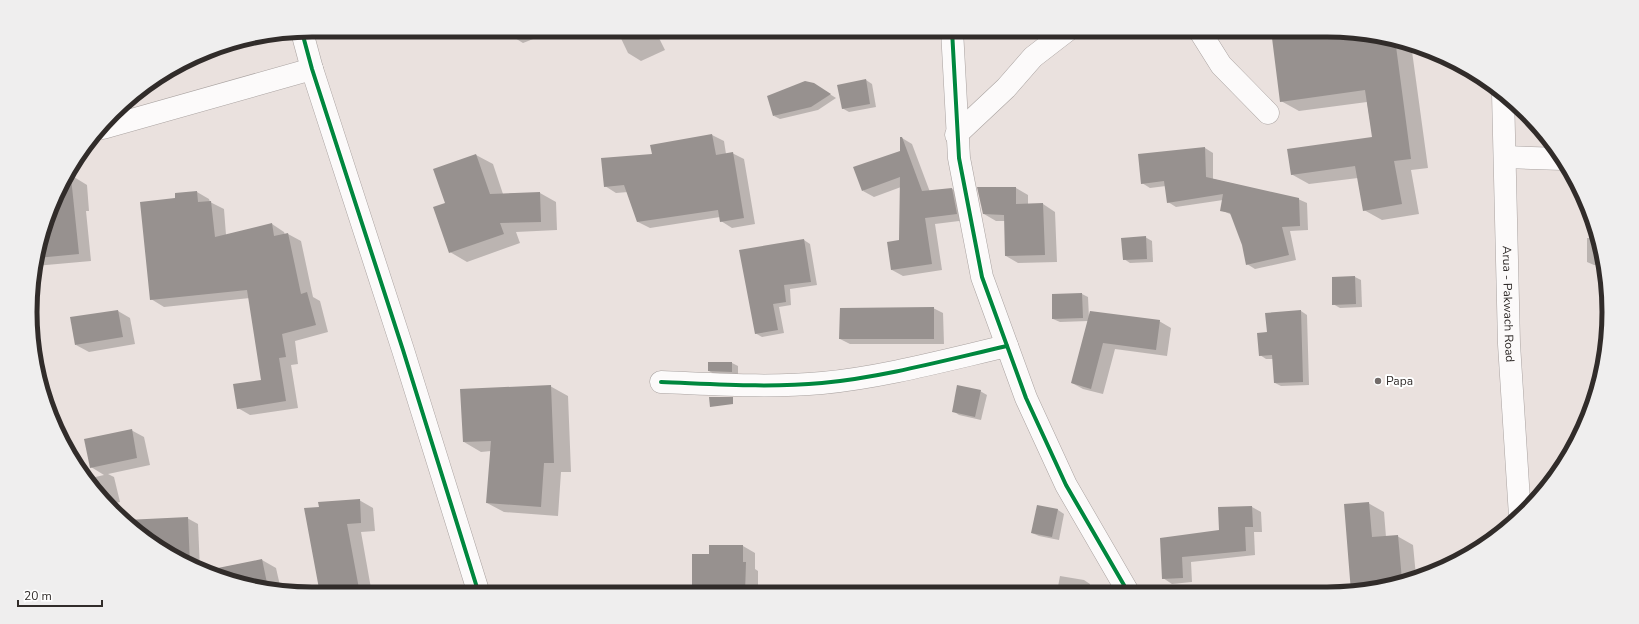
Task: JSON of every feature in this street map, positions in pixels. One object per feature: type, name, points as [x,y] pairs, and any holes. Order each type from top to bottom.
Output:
[{"type":"street","points":[[303,37],[312,69],[406,358],[477,587]]},
{"type":"street","points":[[952,37],[956,135],[982,277],[1026,398],[1066,485],[1125,587]]},
{"type":"street","points":[[956,135],[1006,88],[1033,57],[1059,37]]},
{"type":"street","points":[[1204,37],[1222,65],[1268,113]]},
{"type":"street","points":[[110,126],[312,69]]},
{"type":"street","name":"Arua - Pakwach Road","points":[[1503,101],[1510,344],[1520,507]]},
{"type":"street","points":[[1505,157],[1556,159]]},
{"type":"street","points":[[661,382],[762,386],[822,383],[886,373],[1007,346]]},
{"type":"building","points":[[1327,37],[1363,39],[1396,45],[1411,159],[1394,161],[1402,204],[1363,211],[1355,166],[1291,175],[1287,149],[1372,137],[1365,90],[1280,102],[1272,38]]},
{"type":"building","points":[[866,79],[870,104],[842,109],[837,85]]},
{"type":"building","points":[[805,81],[814,83],[831,94],[811,107],[773,116],[767,96]]},
{"type":"building","points":[[712,134],[716,155],[733,152],[744,218],[720,222],[718,210],[637,222],[624,185],[604,187],[601,158],[652,154],[650,145]]},
{"type":"building","points":[[900,137],[902,137],[922,191],[952,188],[957,214],[925,218],[932,264],[891,270],[887,242],[899,240],[900,177],[862,191],[853,167],[900,151]]},
{"type":"building","points":[[1205,147],[1206,177],[1299,198],[1300,226],[1282,227],[1289,255],[1246,265],[1242,245],[1230,213],[1220,211],[1223,194],[1167,203],[1164,181],[1141,184],[1138,154]]},
{"type":"building","points":[[476,154],[490,194],[540,192],[541,222],[500,223],[504,234],[449,253],[433,207],[445,203],[433,169]]},
{"type":"building","points":[[71,179],[79,254],[42,258],[46,241],[58,207]]},
{"type":"building","points":[[977,187],[1016,187],[1016,204],[1043,203],[1045,255],[1005,256],[1004,215],[983,214]]},
{"type":"building","points":[[197,191],[198,202],[211,201],[215,237],[272,223],[274,236],[288,233],[301,294],[307,292],[316,325],[282,334],[286,357],[279,358],[286,401],[237,409],[233,384],[261,380],[247,290],[150,300],[140,202],[175,198],[175,193]]},
{"type":"building","points":[[1146,236],[1147,259],[1123,260],[1121,238]]},
{"type":"building","points":[[804,239],[811,282],[784,285],[786,302],[773,304],[778,330],[755,334],[739,250]]},
{"type":"building","points":[[1355,276],[1356,304],[1332,305],[1332,277]]},
{"type":"building","points":[[1082,293],[1083,318],[1052,319],[1052,294]]},
{"type":"building","points":[[934,307],[934,339],[839,339],[840,308]]},
{"type":"building","points":[[118,310],[123,337],[75,345],[70,317]]},
{"type":"building","points":[[1301,310],[1303,382],[1274,383],[1272,355],[1259,356],[1257,333],[1267,332],[1265,313]]},
{"type":"building","points":[[1090,311],[1160,320],[1156,350],[1103,343],[1091,389],[1071,383]]},
{"type":"building","points":[[708,362],[732,362],[732,372],[708,371]]},
{"type":"building","points":[[551,385],[554,463],[544,463],[541,507],[486,503],[491,441],[463,442],[460,389]]},
{"type":"building","points":[[957,385],[981,390],[975,417],[952,412]]},
{"type":"building","points":[[709,397],[733,397],[733,404],[710,407]]},
{"type":"building","points":[[132,429],[137,458],[90,468],[84,439]]},
{"type":"building","points":[[360,499],[361,523],[347,524],[359,587],[319,587],[304,508],[319,507],[318,502]]},
{"type":"building","points":[[1369,502],[1372,537],[1398,535],[1402,577],[1381,582],[1350,586],[1344,504]]},
{"type":"building","points":[[1037,505],[1058,509],[1052,537],[1031,533]]},
{"type":"building","points":[[1252,506],[1253,527],[1245,527],[1246,551],[1182,557],[1183,578],[1162,579],[1160,538],[1219,530],[1218,507]]},
{"type":"building","points":[[188,517],[190,559],[159,541],[132,520]]},
{"type":"building","points":[[709,545],[743,545],[743,562],[746,562],[745,587],[692,587],[692,554],[709,554]]},
{"type":"building","points":[[262,559],[267,584],[241,578],[215,569]]},
{"type":"cycle path","points":[[303,37],[312,69],[403,350],[477,587]]},
{"type":"cycle path","points":[[952,37],[959,158],[982,277],[1026,398],[1066,485],[1125,587]]},
{"type":"cycle path","points":[[661,382],[721,385],[822,383],[868,377],[1007,346]]},
{"type":"place","name":"Papa","points":[[1378,381]]}]
